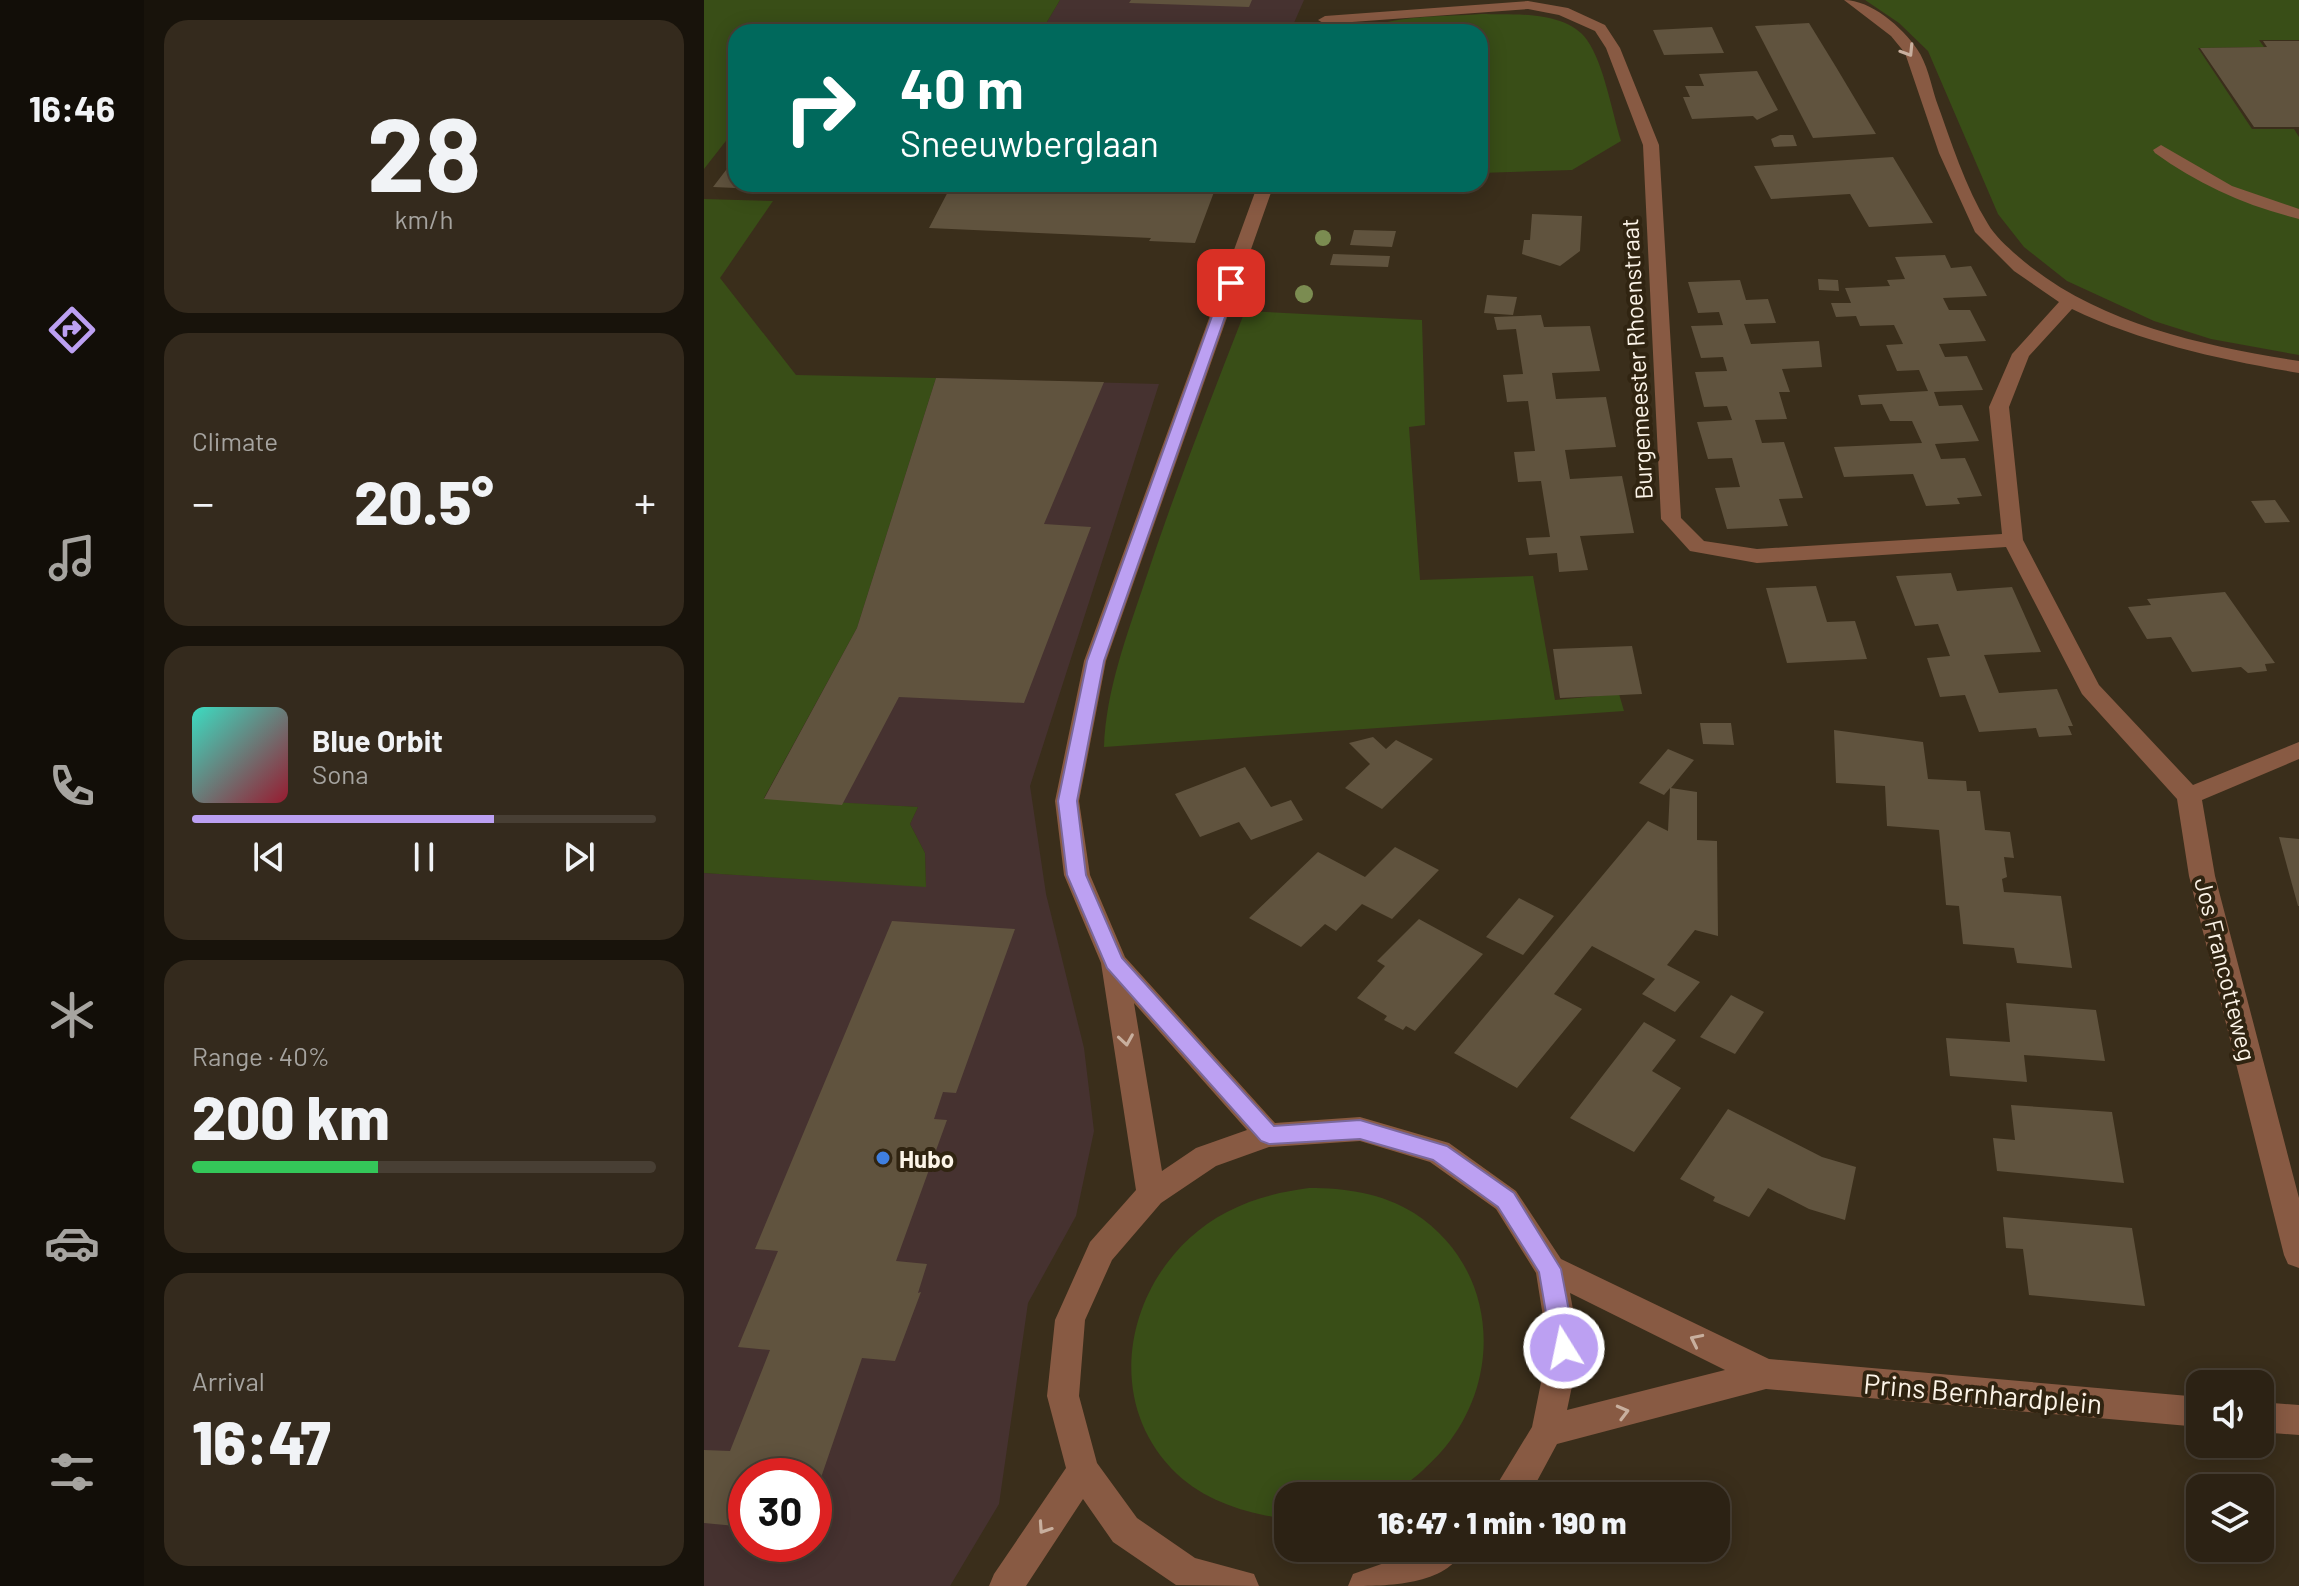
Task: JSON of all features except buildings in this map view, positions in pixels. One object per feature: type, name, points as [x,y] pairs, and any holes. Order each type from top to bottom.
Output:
[{"type":"street","points":[[1324,24],[1333,0]]},
{"type":"street","points":[[1851,0],[1896,33],[1912,52],[1947,153],[1981,228],[2020,267],[2070,301],[2112,321],[2232,356],[2299,367]]},
{"type":"street","name":"Burgemeester Rhoenstraat","points":[[1343,24],[1528,5],[1563,11],[1600,28],[1613,48],[1651,145],[1671,519],[1697,546],[1757,556],[2013,540]]},
{"type":"street","points":[[2161,150],[2185,169],[2237,196],[2299,214]]},
{"type":"street","points":[[1151,1194],[1114,963],[1077,875],[1067,801],[1095,661],[1263,192]]},
{"type":"street","points":[[2070,301],[2021,354],[1999,407],[2013,540],[2090,689],[2189,796],[2299,750]]},
{"type":"street","name":"Jos Francotteweg","points":[[2189,796],[2202,876],[2299,1255]]},
{"type":"street","points":[[1114,963],[1269,1135]]},
{"type":"street","points":[[1242,1586],[1179,1580],[1125,1530],[1083,1471],[1063,1396],[1070,1320],[1101,1251],[1151,1194],[1206,1157],[1269,1135],[1360,1129],[1439,1152],[1506,1200],[1550,1269],[1564,1348],[1547,1431],[1519,1482]]},
{"type":"street","name":"Prins Bernhardplein","points":[[1550,1269],[1766,1374]]},
{"type":"street","name":"Prins Bernhardplein","points":[[1547,1431],[1766,1374],[2186,1411]]},
{"type":"street","points":[[2274,1418],[2299,1420]]},
{"type":"street","points":[[1006,1586],[1083,1471]]},
{"type":"street","points":[[1365,1586],[1416,1569],[1427,1562]]},
{"type":"shaded area","points":[[1060,0],[1304,0],[1294,24],[1046,24]]},
{"type":"shaded area","points":[[936,378],[1159,384],[1030,786],[1046,894],[1084,1048],[1094,1131],[1076,1216],[1028,1303],[999,1504],[950,1586],[704,1586],[704,873],[926,886],[925,853],[910,824],[918,807],[764,799],[857,628]]},
{"type":"green space","points":[[704,0],[1060,0],[1046,24],[728,24],[728,138],[704,169]]},
{"type":"green space","points":[[1865,0],[2299,0],[2299,40],[2259,40],[2264,47],[2198,48],[2252,129],[2294,129],[2299,137],[2299,355],[2211,339],[2154,321],[2067,281],[2024,247],[1998,214],[1928,51],[1899,23]]},
{"type":"green space","points":[[1481,14],[1538,16],[1566,23],[1578,30],[1598,62],[1621,141],[1572,170],[1488,173],[1488,24],[1380,24],[1419,17]]},
{"type":"green space","points":[[704,199],[773,201],[720,278],[796,375],[936,378],[857,628],[764,798],[918,807],[910,824],[925,853],[926,887],[704,873]]},
{"type":"green space","points":[[1245,311],[1422,320],[1425,425],[1409,427],[1420,580],[1533,576],[1555,700],[1619,694],[1624,711],[1104,747],[1113,684],[1125,642],[1156,547]]},
{"type":"green space","points":[[1309,1188],[1336,1189],[1376,1196],[1414,1213],[1441,1235],[1461,1261],[1475,1290],[1482,1322],[1483,1354],[1477,1386],[1465,1417],[1446,1446],[1408,1482],[1274,1482],[1274,1517],[1215,1499],[1177,1474],[1151,1442],[1136,1407],[1131,1369],[1135,1332],[1148,1296],[1167,1262],[1194,1234],[1227,1212],[1277,1194]]},
{"type":"place","name":"Hubo","points":[[883,1158]]},
{"type":"route","points":[[1231,283],[1095,661],[1067,801],[1077,875],[1114,963],[1269,1135],[1360,1129],[1439,1152],[1506,1200],[1550,1269],[1564,1348]]}]
